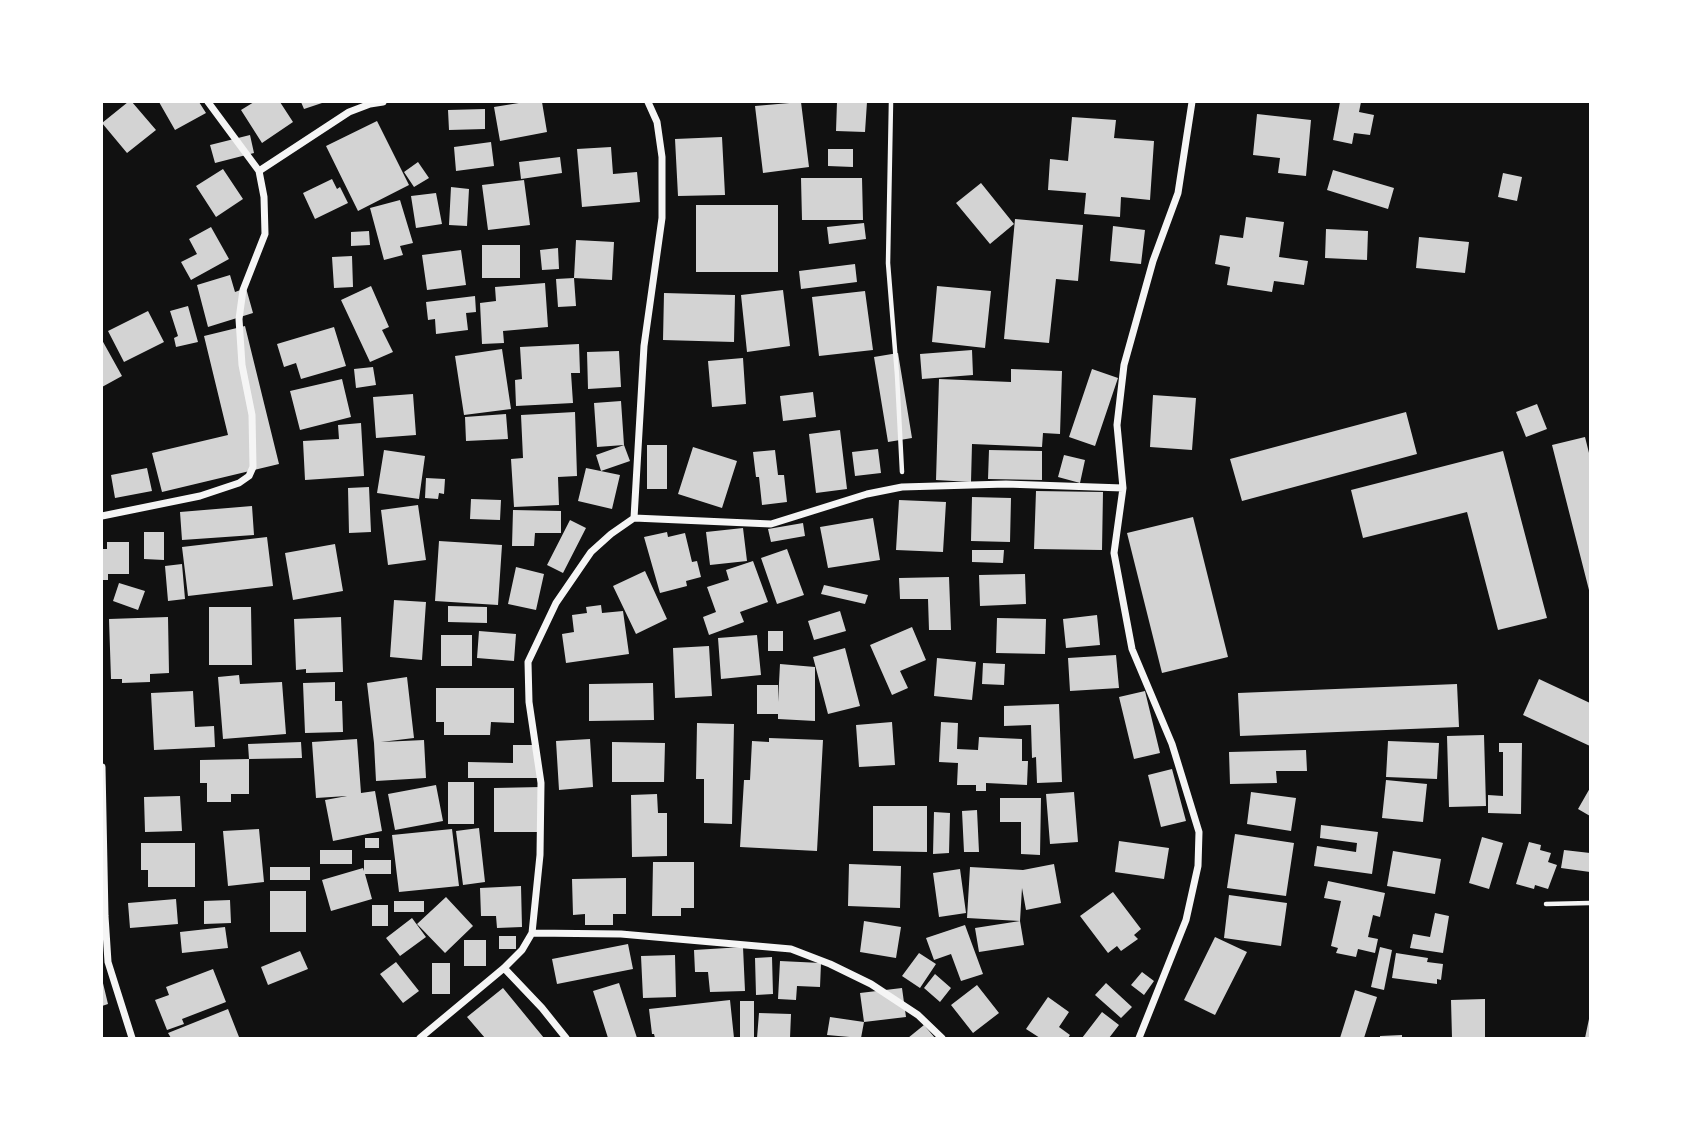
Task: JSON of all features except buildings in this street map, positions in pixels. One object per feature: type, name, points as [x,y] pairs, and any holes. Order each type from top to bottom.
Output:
[{"type":"street","points":[[102,516],[200,496],[239,483],[249,475],[253,467],[252,415],[242,365],[239,319],[243,290],[265,234],[264,197],[259,171],[208,102]]},
{"type":"street","points":[[259,171],[349,112],[383,102]]},
{"type":"street","points":[[634,518],[644,346],[662,218],[662,157],[657,122],[648,102]]},
{"type":"street","points":[[1139,1038],[1186,920],[1198,866],[1199,832],[1172,744],[1132,649],[1114,553],[1123,488],[1117,425],[1124,365],[1153,261],[1178,193],[1192,102]]},
{"type":"street","points":[[421,1038],[504,968],[522,950],[532,933],[540,856],[541,783],[529,702],[527,662],[556,603],[591,552],[611,534],[634,518],[771,524],[867,494],[902,487],[1006,484],[1123,488]]},
{"type":"street","points":[[102,766],[108,962],[132,1038]]},
{"type":"street","points":[[532,933],[621,934],[790,949],[871,984],[918,1016],[942,1038]]},
{"type":"street","points":[[504,968],[566,1038]]},
{"type":"path","points":[[891,102],[888,263],[902,487]]},
{"type":"path","points":[[1546,904],[1591,903]]}]
